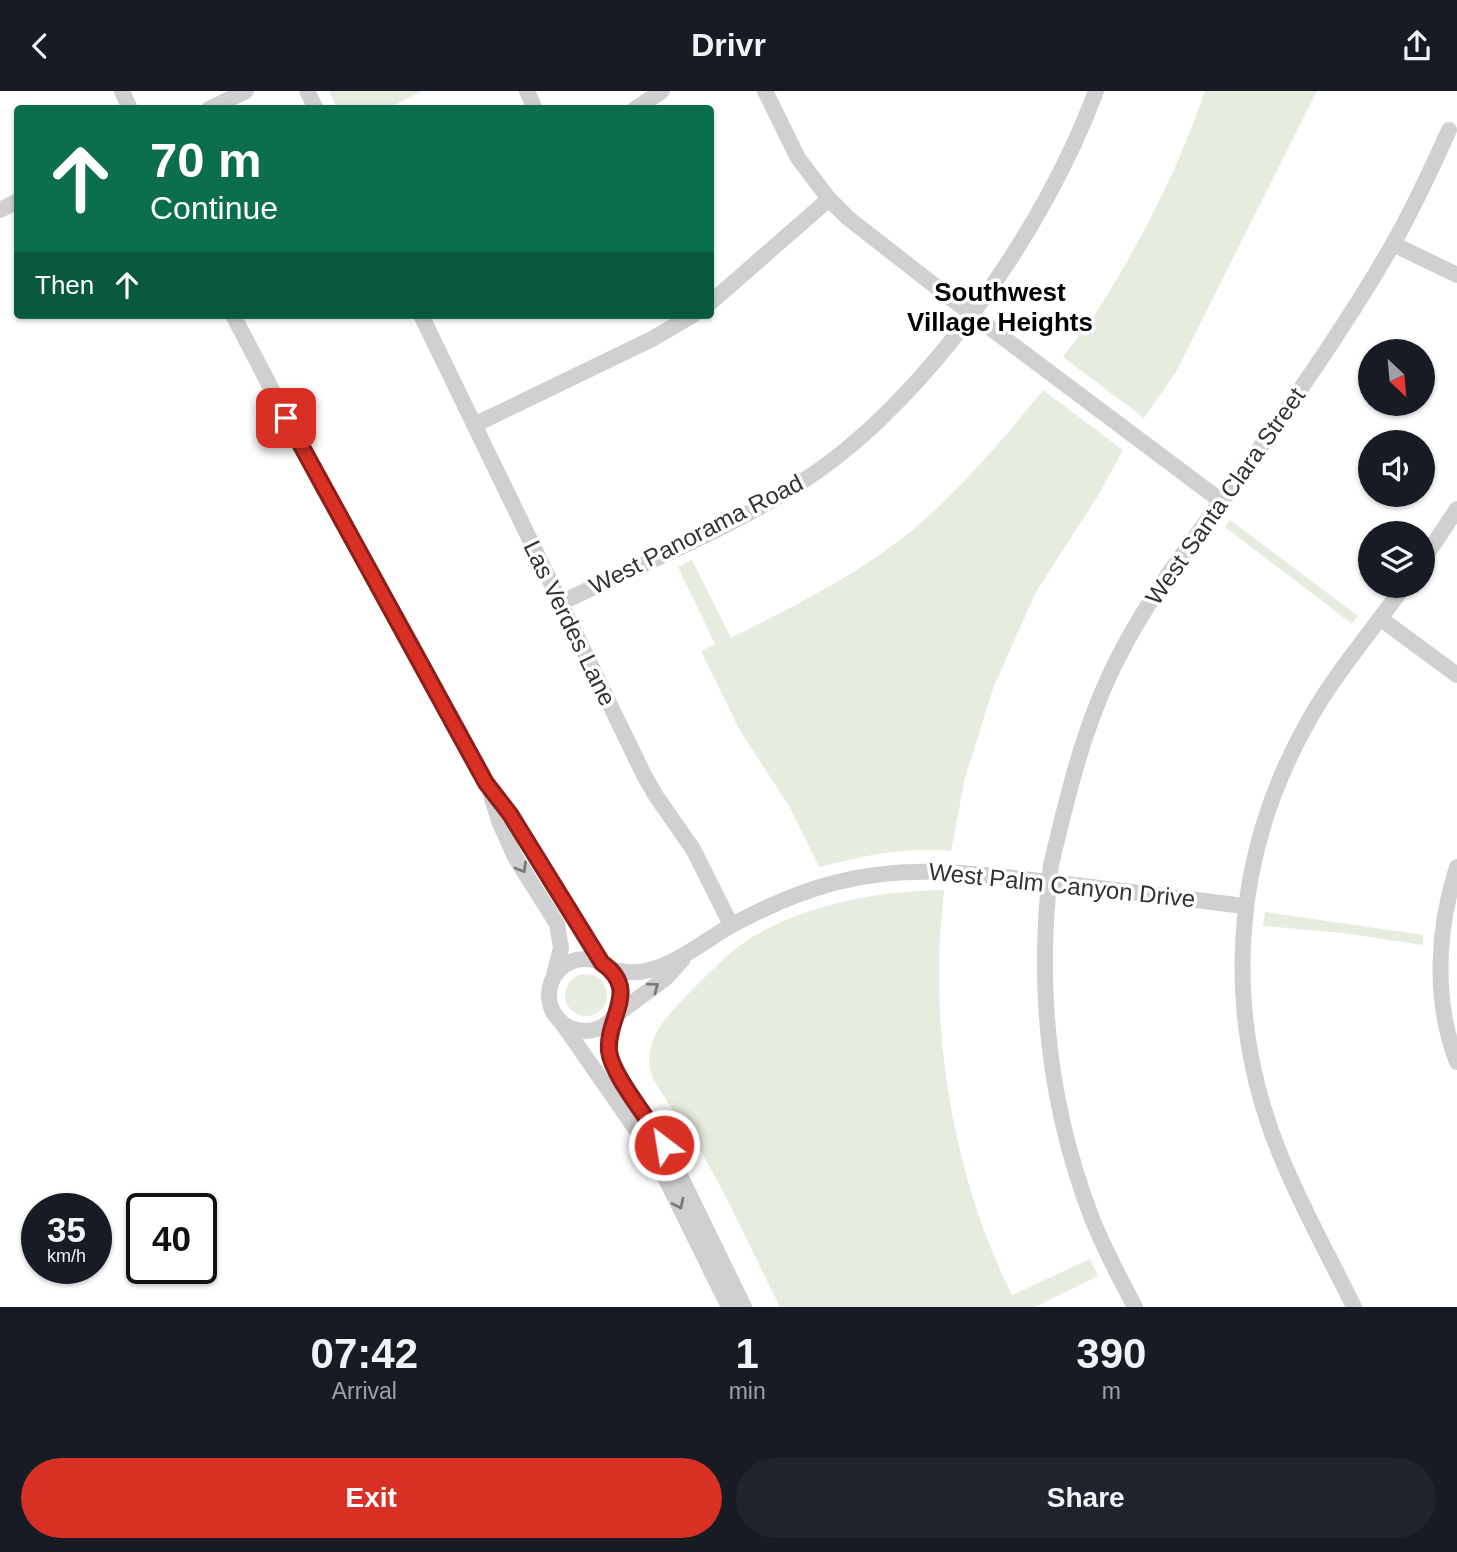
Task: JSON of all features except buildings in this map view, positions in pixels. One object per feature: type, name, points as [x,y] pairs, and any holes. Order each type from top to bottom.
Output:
[{"type":"street","points":[[217,105],[246,91]]},
{"type":"street","points":[[641,105],[662,91]]},
{"type":"street","points":[[765,91],[799,158],[829,199],[866,233],[1221,501]]},
{"type":"street","name":"West Panorama Road","points":[[560,603],[773,499],[807,479],[875,424],[910,389],[971,314],[1015,251],[1047,197],[1097,91]]},
{"type":"street","name":"West Santa Clara Street","points":[[1135,1307],[1094,1224],[1080,1187],[1061,1121],[1046,1028],[1044,967],[1049,882],[1075,766],[1102,691],[1147,607],[1172,566],[1335,339],[1393,244],[1423,188],[1449,129]]},
{"type":"street","points":[[714,300],[829,199]]},
{"type":"street","points":[[1393,244],[1457,275]]},
{"type":"street","points":[[235,319],[325,492],[410,641],[486,783],[515,857],[557,925],[561,948],[549,990],[549,1002],[554,1014],[655,1157],[729,1307]]},
{"type":"street","name":"Las Verdes Lane","points":[[423,319],[644,775],[693,849],[731,925]]},
{"type":"street","points":[[474,425],[652,339],[686,319]]},
{"type":"street","points":[[1435,542],[1457,509]]},
{"type":"street","points":[[1354,1307],[1282,1160],[1256,1081],[1248,1039],[1243,985],[1244,906],[1264,821],[1280,777],[1308,721],[1336,675],[1396,598]]},
{"type":"street","points":[[1381,619],[1457,675]]},
{"type":"street","points":[[486,783],[510,814],[620,985],[621,995],[614,1016],[609,1053],[613,1066],[674,1163],[744,1307]]},
{"type":"street","points":[[1457,867],[1444,922],[1440,970],[1447,1027],[1457,1062]]},
{"type":"street","name":"West Palm Canyon Drive","points":[[605,965],[619,972],[643,972],[687,954],[731,925],[778,901],[828,884],[914,870],[965,871],[1244,906]]},
{"type":"street","name":"West Palm Canyon Drive","points":[[614,1016],[667,977],[687,954]]},
{"type":"street","points":[[553,978],[560,969],[580,959],[605,965]]},
{"type":"street","points":[[562,1023],[583,1031],[594,1030],[614,1016]]},
{"type":"shaded area","points":[[329,91],[423,91],[394,105],[335,105]]},
{"type":"shaded area","points":[[1205,91],[1317,91],[1176,372],[1144,418],[1063,357],[1099,307],[1147,224],[1173,172]]},
{"type":"shaded area","points":[[1043,390],[1123,450],[1099,494],[1036,592],[994,686],[965,778],[951,851],[901,851],[819,867],[789,806],[739,729],[701,651],[715,644],[678,567],[692,560],[731,638],[838,581],[912,530],[977,467]]},
{"type":"shaded area","points":[[1230,520],[1358,616],[1352,624],[1225,527]]},
{"type":"shaded area","points":[[944,890],[939,956],[940,1007],[948,1092],[967,1176],[994,1256],[1012,1295],[1090,1259],[1098,1276],[1035,1307],[780,1307],[698,1146],[653,1077],[649,1058],[654,1038],[672,1011],[718,964],[754,936],[799,915],[846,901],[895,893]]},
{"type":"shaded area","points":[[1265,912],[1423,935],[1423,945],[1343,933],[1263,926]]},
{"type":"shaded area","points":[[586,974],[601,980],[607,995],[601,1010],[586,1016],[571,1010],[565,995],[571,980]]},
{"type":"district","name":"Southwest Village Heights","points":[[1000,306]]},
{"type":"route","points":[[286,418],[486,783],[510,814],[602,963],[615,975],[621,995],[620,1005],[613,1018],[609,1053],[621,1081],[664,1145]]}]
